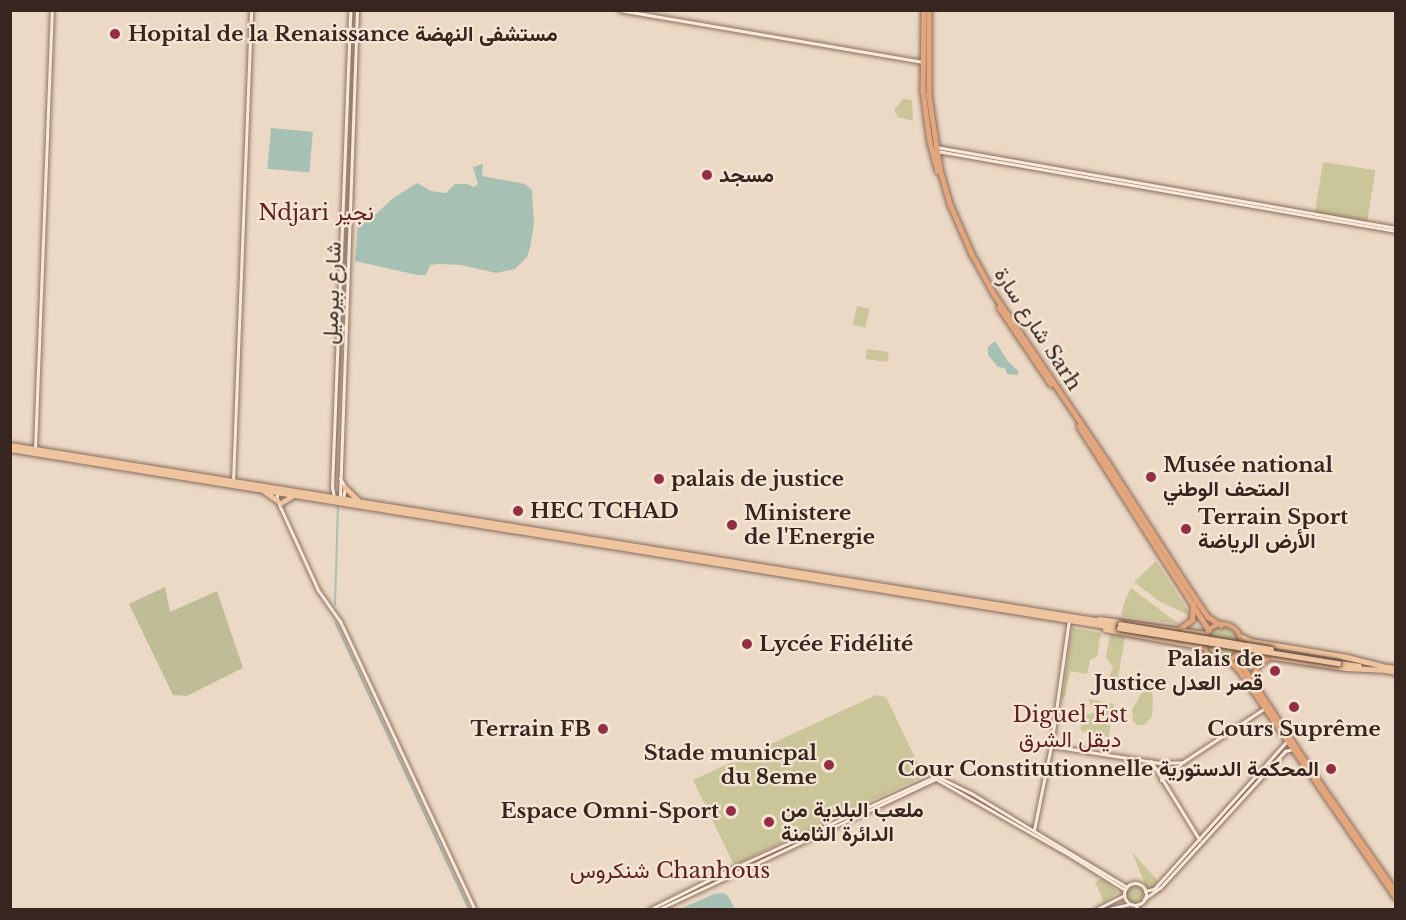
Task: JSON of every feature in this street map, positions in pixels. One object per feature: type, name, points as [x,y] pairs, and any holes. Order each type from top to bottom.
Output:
[{"type":"highway","name":"شارع سارة Sarh","points":[[924,10],[923,97],[932,151],[949,206],[972,260],[1008,321],[1193,601],[1208,632]]},
{"type":"highway","name":"شارع سارة Sarh","points":[[929,10],[927,74],[937,149],[950,204],[986,280],[1208,616],[1221,625]]},
{"type":"highway","points":[[1179,630],[1192,620],[1193,601]]},
{"type":"highway","points":[[1238,654],[1230,661],[1221,662],[1212,658],[1204,647],[1208,632],[1221,625],[1233,628],[1240,636],[1238,654],[1251,680],[1395,892]]},
{"type":"highway","points":[[1251,680],[1258,664],[1269,657]]},
{"type":"highway","points":[[1230,661],[1287,739],[1395,898]]},
{"type":"main road","points":[[10,447],[280,490],[333,495],[341,499],[1395,670]]},
{"type":"main road","points":[[233,483],[262,490],[280,490],[294,495],[360,501],[1070,620],[1094,622],[1113,619],[1179,630],[1208,632]]},
{"type":"main road","points":[[345,487],[360,501]]},
{"type":"main road","points":[[262,490],[280,503],[294,495]]},
{"type":"main road","points":[[1094,622],[1107,629],[1204,647]]},
{"type":"main road","points":[[1240,636],[1251,641],[1347,657],[1381,668]]},
{"type":"main road","points":[[1238,654],[1346,668],[1381,668]]},
{"type":"street","points":[[35,451],[52,10]]},
{"type":"street","points":[[233,483],[251,10]]},
{"type":"street","name":"شارع بيرميل","points":[[333,495],[350,10]]},
{"type":"street","name":"شارع بيرميل","points":[[341,499],[357,10]]},
{"type":"street","points":[[619,10],[922,62]]},
{"type":"street","points":[[937,149],[1395,230]]},
{"type":"street","points":[[340,478],[345,487],[341,499]]},
{"type":"street","points":[[280,490],[280,503],[318,590],[340,621],[475,909]]},
{"type":"street","points":[[333,495],[340,491]]},
{"type":"street","points":[[1033,833],[1051,746],[1070,620]]},
{"type":"street","points":[[1161,780],[1183,762],[1265,708]]},
{"type":"street","points":[[1145,891],[1154,889],[1286,745],[1287,739]]},
{"type":"street","points":[[1051,746],[1151,761],[1183,762]]},
{"type":"street","points":[[1104,909],[1133,905],[1160,888],[1286,751],[1293,748]]},
{"type":"street","points":[[1151,761],[1199,839]]},
{"type":"street","points":[[649,909],[936,776],[972,793],[1125,891],[1133,905],[1139,909]]},
{"type":"street","points":[[657,909],[936,779],[1033,833]]},
{"type":"street","points":[[1095,909],[1138,884],[1145,891]]},
{"type":"street","points":[[1145,891],[1142,901],[1145,909]]},
{"type":"shaded area","points":[[903,99],[912,100],[913,121],[898,117],[894,110]]},
{"type":"shaded area","points":[[271,128],[313,132],[309,173],[267,169]]},
{"type":"shaded area","points":[[1323,162],[1375,170],[1367,223],[1315,214]]},
{"type":"shaded area","points":[[483,164],[482,176],[525,184],[532,190],[534,223],[530,248],[527,257],[515,269],[496,273],[461,265],[439,264],[430,265],[426,275],[417,275],[355,261],[358,224],[373,217],[392,199],[417,183],[431,191],[446,193],[455,184],[467,184],[474,187],[478,184],[473,167]]},
{"type":"shaded area","points":[[857,306],[870,309],[865,327],[853,325]]},
{"type":"shaded area","points":[[995,341],[1007,360],[1018,371],[1018,375],[1007,374],[1005,368],[998,367],[988,355],[988,347]]},
{"type":"shaded area","points":[[867,349],[889,352],[887,362],[866,359]]},
{"type":"shaded area","points":[[1156,561],[1192,617],[1159,601],[1134,582]]},
{"type":"shaded area","points":[[165,587],[170,612],[217,591],[243,668],[187,696],[173,695],[129,604]]},
{"type":"shaded area","points":[[1131,588],[1179,624],[1121,616]]},
{"type":"shaded area","points":[[1223,627],[1235,631],[1239,643],[1235,655],[1223,659],[1211,655],[1207,643],[1211,631]]},
{"type":"shaded area","points":[[1072,628],[1101,633],[1097,657],[1090,660],[1087,674],[1070,671],[1064,699],[1062,699]]},
{"type":"shaded area","points":[[1110,634],[1125,637],[1118,678],[1109,677],[1113,668],[1106,657]]},
{"type":"shaded area","points":[[1149,679],[1153,699],[1152,717],[1144,725],[1137,725],[1133,721],[1132,710]]},
{"type":"shaded area","name":"ملعب البلدية من الدائرة الثامنة","points":[[876,695],[886,697],[924,776],[734,865],[693,780]]},
{"type":"shaded area","points":[[1088,699],[1114,704],[1111,719],[1102,719],[1111,721],[1109,737],[1081,731],[1079,704],[1087,715],[1095,712]]},
{"type":"shaded area","points":[[1132,852],[1158,881],[1152,888],[1146,887]]},
{"type":"shaded area","points":[[1101,879],[1118,892],[1104,903],[1095,882]]},
{"type":"shaded area","points":[[1134,885],[1140,888],[1143,894],[1140,900],[1134,903],[1128,900],[1125,894],[1128,888]]},
{"type":"shaded area","points":[[724,893],[735,909],[680,909],[714,894]]},
{"type":"waterway","points":[[353,73],[355,32]]},
{"type":"waterway","points":[[351,123],[352,83]]},
{"type":"waterway","points":[[335,478],[351,132]]},
{"type":"waterway","points":[[335,605],[338,504]]},
{"type":"waterway","points":[[336,623],[470,910]]},
{"type":"place","name":"Hopital de la Renaissance مستشفى النهضة","points":[[115,34]]},
{"type":"place","name":"مسجد","points":[[707,175]]},
{"type":"place","name":"Musée national المتحف الوطني","points":[[1151,477]]},
{"type":"place","name":"palais de justice","points":[[659,479]]},
{"type":"place","name":"HEC TCHAD","points":[[518,511]]},
{"type":"place","name":"Ministere de l'Energie","points":[[732,525]]},
{"type":"place","name":"Terrain Sport الأرض الرياضة","points":[[1186,529]]},
{"type":"place","name":"Lycée Fidélité","points":[[747,644]]},
{"type":"place","name":"Palais de Justice قصر العدل","points":[[1275,671]]},
{"type":"place","name":"Cours Suprême","points":[[1294,707]]},
{"type":"place","name":"Terrain FB","points":[[603,729]]},
{"type":"place","name":"Stade municpal du 8eme","points":[[829,765]]},
{"type":"place","name":"Cour Constitutionnelle المحكمة الدستورية","points":[[1331,769]]},
{"type":"place","name":"Espace Omni-Sport","points":[[731,811]]},
{"type":"place","name":"ملعب البلدية من الدائرة الثامنة","points":[[769,822]]},
{"type":"district","name":"Ndjari نجير","points":[[316,213]]},
{"type":"district","name":"Diguel Est ديقل الشرق","points":[[1070,726]]},
{"type":"district","name":"شنكروس Chanhous","points":[[670,871]]}]
